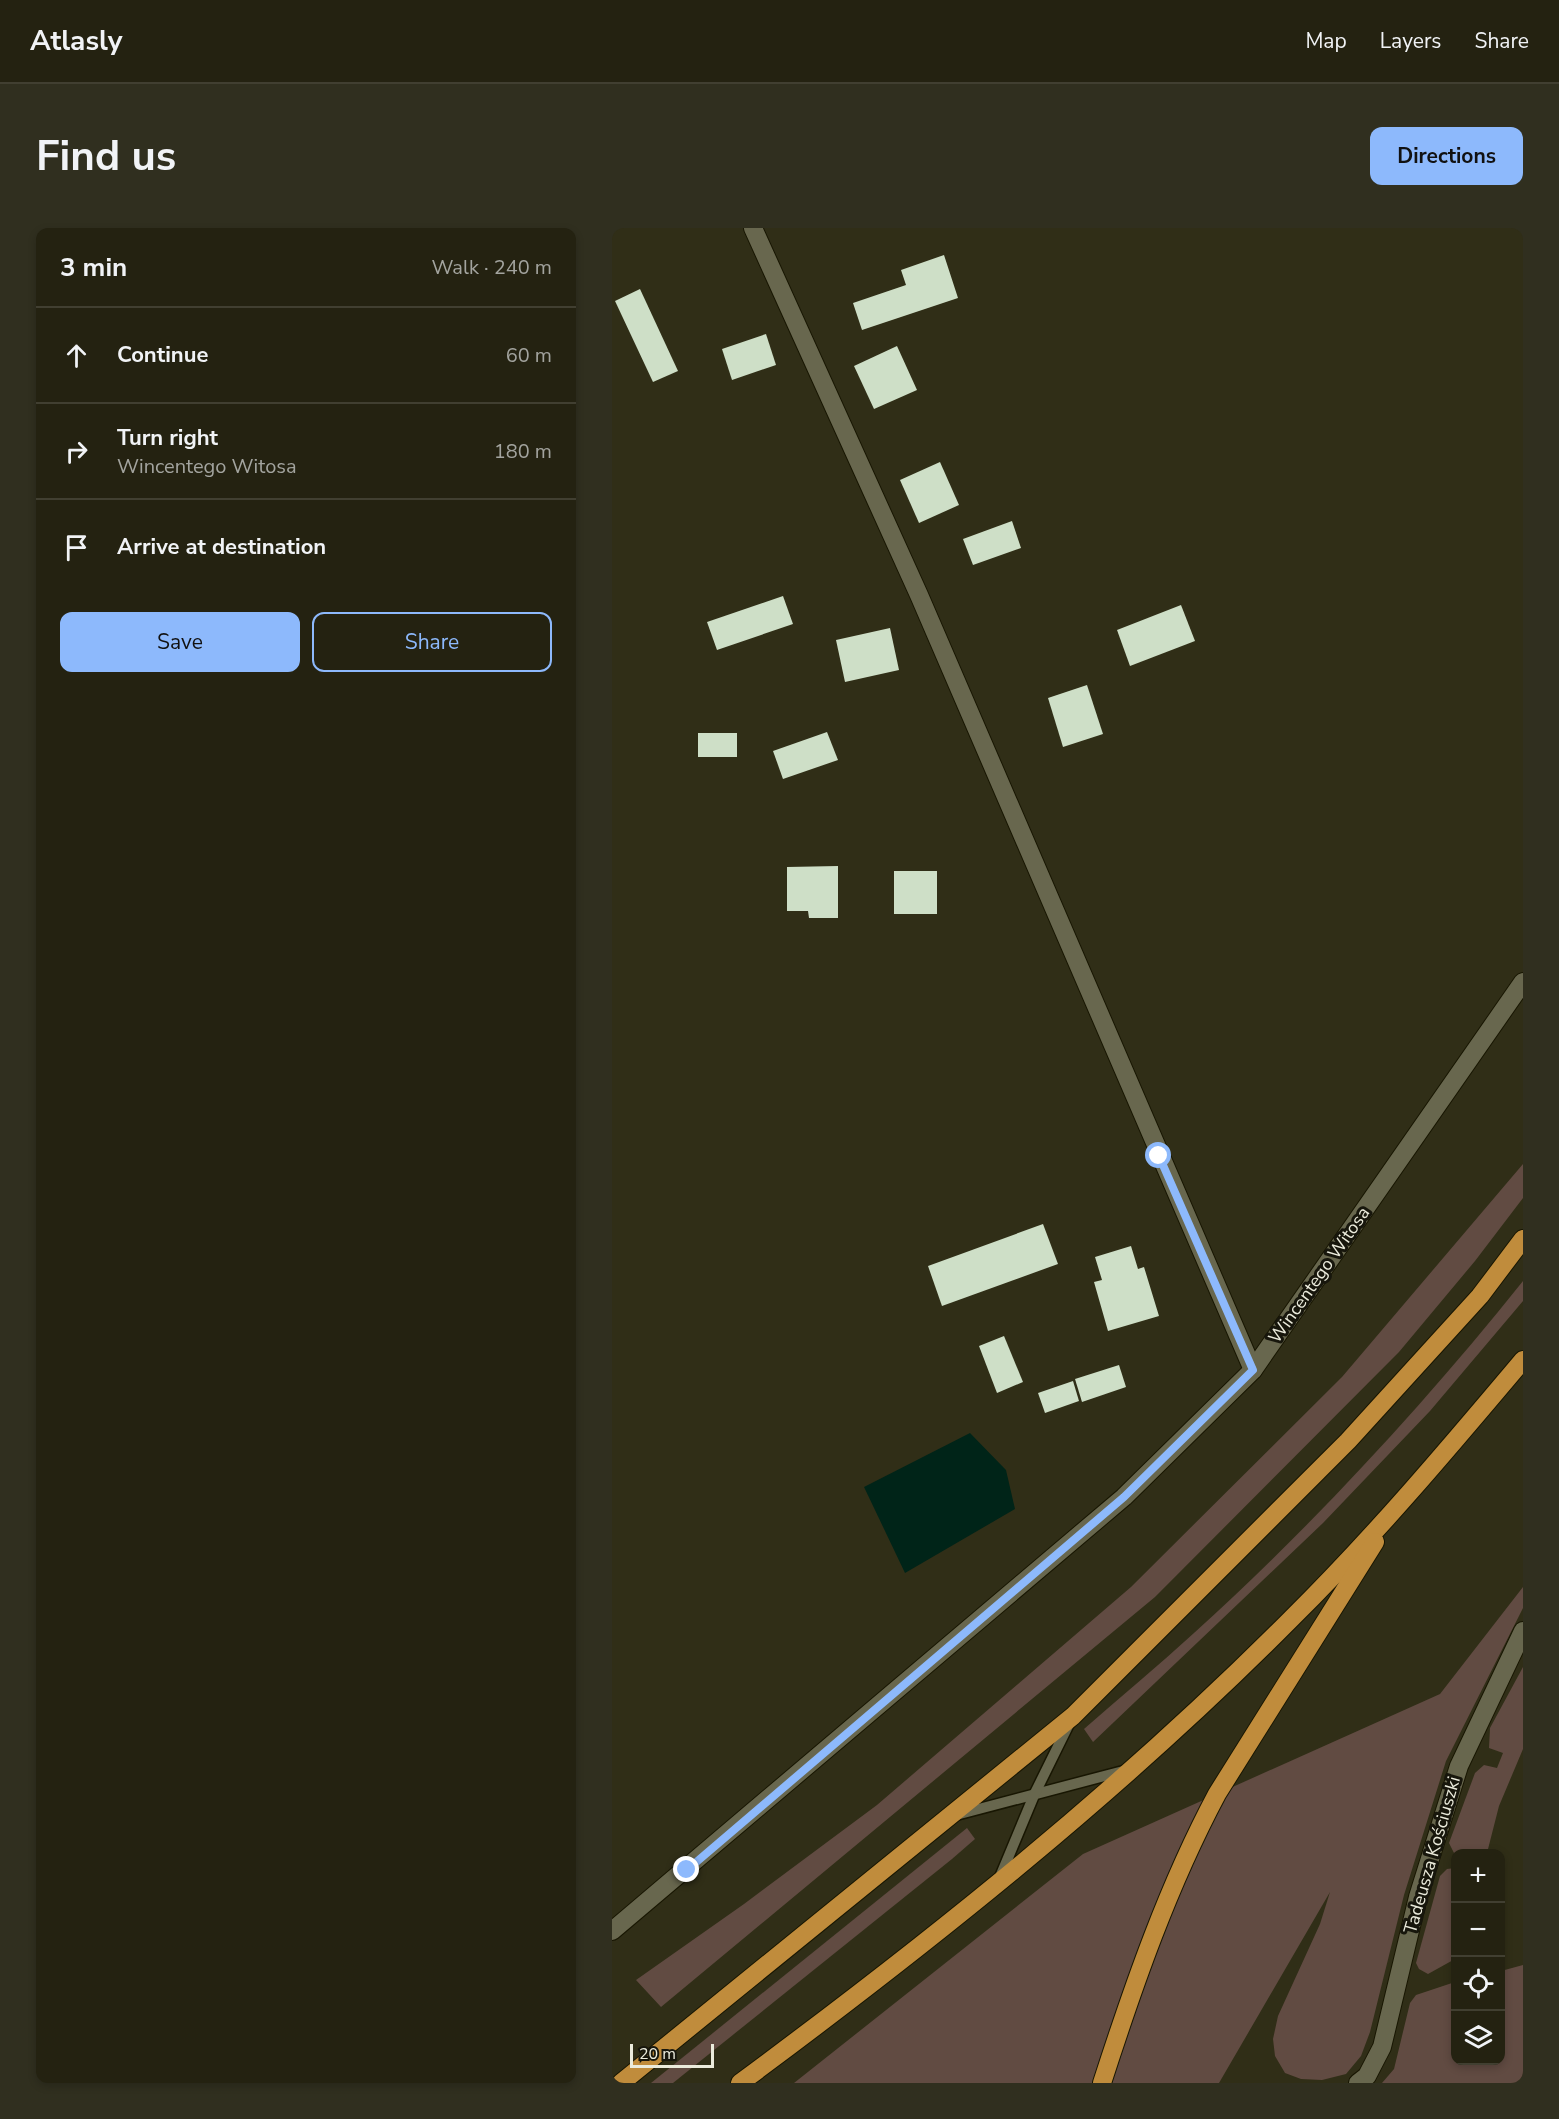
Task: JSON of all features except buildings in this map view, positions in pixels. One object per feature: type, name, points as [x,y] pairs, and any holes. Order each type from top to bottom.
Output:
[{"type":"highway","points":[[621,2083],[1073,1716],[1348,1441],[1479,1296],[1523,1239]]},
{"type":"highway","points":[[740,2083],[882,1978],[1133,1769],[1290,1620],[1396,1507],[1523,1360]]},
{"type":"highway","points":[[1102,2083],[1156,1924],[1195,1835],[1217,1794],[1396,1507]]},
{"type":"street","points":[[753,228],[919,596],[1253,1370]]},
{"type":"street","name":"Wincentego Witosa","points":[[612,1931],[732,1832],[1124,1497],[1253,1370],[1523,982]]},
{"type":"street","name":"Tadeusza Kościuszki","points":[[1358,2083],[1366,2076],[1382,2047],[1418,1897],[1459,1766],[1523,1631]]},
{"type":"lane","points":[[998,1883],[1035,1793],[1073,1716]]},
{"type":"lane","points":[[950,1817],[1133,1769]]},
{"type":"shaded area","points":[[1523,1164],[1523,1198],[1475,1261],[1399,1352],[1155,1597],[661,2007],[636,1980],[744,1904],[877,1805],[1131,1587],[1342,1377]]},
{"type":"shaded area","points":[[1523,1281],[1523,1301],[1430,1411],[1323,1523],[1093,1742],[1084,1729],[1194,1633],[1324,1508],[1446,1374]]},
{"type":"shaded area","points":[[970,1433],[1006,1470],[1015,1509],[905,1573],[864,1487]]},
{"type":"shaded area","points":[[1523,1587],[1523,1608],[1446,1761],[1404,1895],[1370,2032],[1361,2056],[1346,2074],[1322,2080],[1301,2079],[1285,2073],[1275,2056],[1273,2039],[1278,2016],[1320,1924],[1330,1892],[1219,2083],[794,2083],[1083,1854],[1440,1694]]},
{"type":"shaded area","points":[[1523,1667],[1523,1749],[1499,1806],[1488,1849],[1452,1849],[1449,1843],[1475,1773],[1484,1765],[1497,1768],[1503,1753],[1489,1748],[1490,1728]]},
{"type":"shaded area","points":[[967,1828],[975,1839],[952,1859],[673,2083],[651,2083]]},
{"type":"shaded area","points":[[1451,1868],[1451,1961],[1428,1974],[1419,1969],[1416,1963],[1440,1876],[1447,1869]]},
{"type":"shaded area","points":[[1523,1965],[1523,2083],[1382,2083],[1394,2069],[1410,2003],[1416,1995],[1451,1983],[1451,2065],[1505,2065],[1505,1970]]},
{"type":"route","points":[[687,1870],[1124,1497],[1253,1370],[1159,1156]]}]
